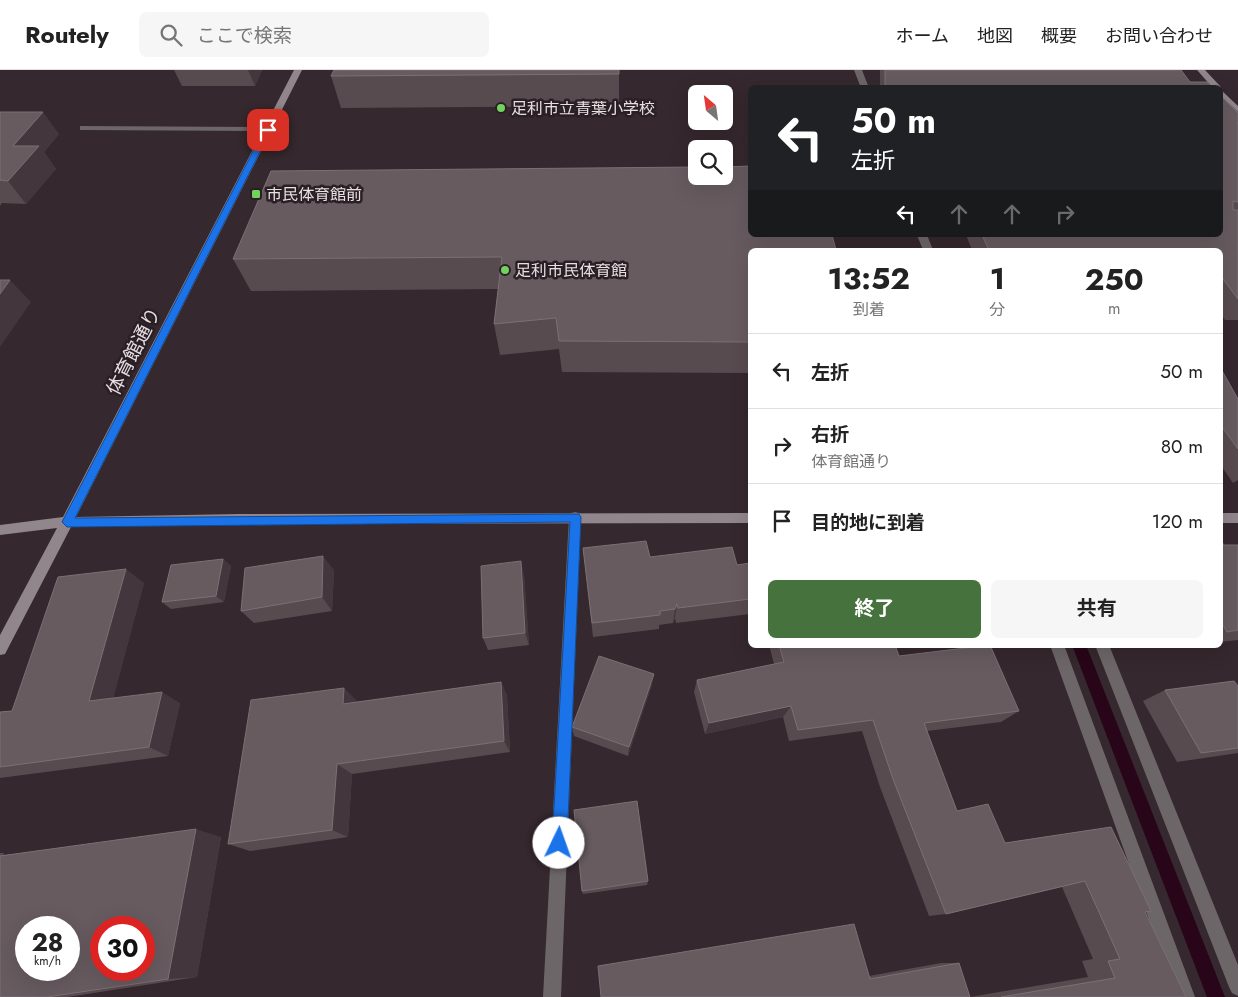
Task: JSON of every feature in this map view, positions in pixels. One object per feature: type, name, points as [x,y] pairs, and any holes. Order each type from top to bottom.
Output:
[{"type":"street","name":"体育館通り","points":[[0,649],[298,70]]},
{"type":"street","points":[[858,70],[863,85]]},
{"type":"street","points":[[1201,70],[1214,85]]},
{"type":"street","points":[[1223,94],[1238,110]]},
{"type":"street","points":[[82,128],[268,130]]},
{"type":"street","points":[[552,997],[575,517]]},
{"type":"street","points":[[0,530],[67,522],[575,517],[748,518]]},
{"type":"street","points":[[1223,518],[1238,518]]},
{"type":"street","points":[[1058,648],[1186,997]]},
{"type":"street","points":[[1103,648],[1238,987]]},
{"type":"building","points":[[334,70],[619,70],[619,74],[331,76]]},
{"type":"building","points":[[885,70],[1181,70],[1190,82],[1207,82],[1210,85],[885,85]]},
{"type":"building","points":[[1223,98],[1238,113],[1238,202],[1233,201],[1233,210],[1238,210],[1238,299],[1223,279],[1223,248],[988,248],[983,237],[1223,237]]},
{"type":"building","points":[[0,112],[43,112],[13,146],[39,146],[8,181],[0,180]]},
{"type":"building","name":"足利市民体育館","points":[[748,166],[748,237],[833,237],[835,248],[748,248],[748,342],[559,341],[556,318],[494,324],[502,257],[233,259],[271,171],[688,167],[688,185],[733,185],[733,167]]},
{"type":"building","points":[[0,280],[10,280],[0,294]]},
{"type":"building","points":[[1223,372],[1238,399],[1238,449],[1223,428]]},
{"type":"building","points":[[646,541],[650,557],[732,547],[737,565],[748,563],[748,599],[678,608],[677,604],[675,609],[660,611],[660,615],[592,623],[583,548]]},
{"type":"building","points":[[1223,544],[1238,545],[1238,630],[1227,632],[1223,625]]},
{"type":"building","points":[[323,556],[322,597],[241,611],[245,568]]},
{"type":"building","points":[[223,559],[216,596],[162,602],[171,565]]},
{"type":"building","points":[[521,561],[525,633],[483,638],[481,566]]},
{"type":"building","points":[[126,569],[89,701],[162,692],[149,747],[0,767],[0,712],[12,711],[58,577]]},
{"type":"building","points":[[780,648],[896,648],[899,656],[965,648],[991,648],[1019,711],[924,723],[957,811],[988,804],[1005,843],[1111,827],[1151,911],[1145,912],[1186,997],[1001,997],[1115,978],[1108,961],[1120,959],[1085,881],[946,914],[893,779],[873,720],[798,730],[791,706],[709,723],[697,680],[784,662]]},
{"type":"building","points":[[599,656],[654,674],[629,747],[572,727]]},
{"type":"building","points":[[1234,681],[1238,686],[1238,748],[1201,753],[1165,690]]},
{"type":"building","points":[[501,682],[504,741],[337,764],[332,830],[228,844],[251,700],[344,688],[343,704]]},
{"type":"building","points":[[637,801],[648,881],[582,891],[574,810]]},
{"type":"building","points":[[196,829],[168,979],[155,981],[155,916],[90,916],[90,981],[155,981],[47,997],[0,997],[0,856]]},
{"type":"building","points":[[854,924],[870,979],[959,963],[970,997],[601,997],[598,966]]},
{"type":"waterway","points":[[1080,648],[1216,997]]},
{"type":"place","name":"足利市立青葉小学校","points":[[501,108]]},
{"type":"place","name":"市民体育館前","points":[[256,194]]},
{"type":"place","name":"足利市民体育館","points":[[505,270]]},
{"type":"route","points":[[268,130],[67,522],[575,517],[559,843]]}]
